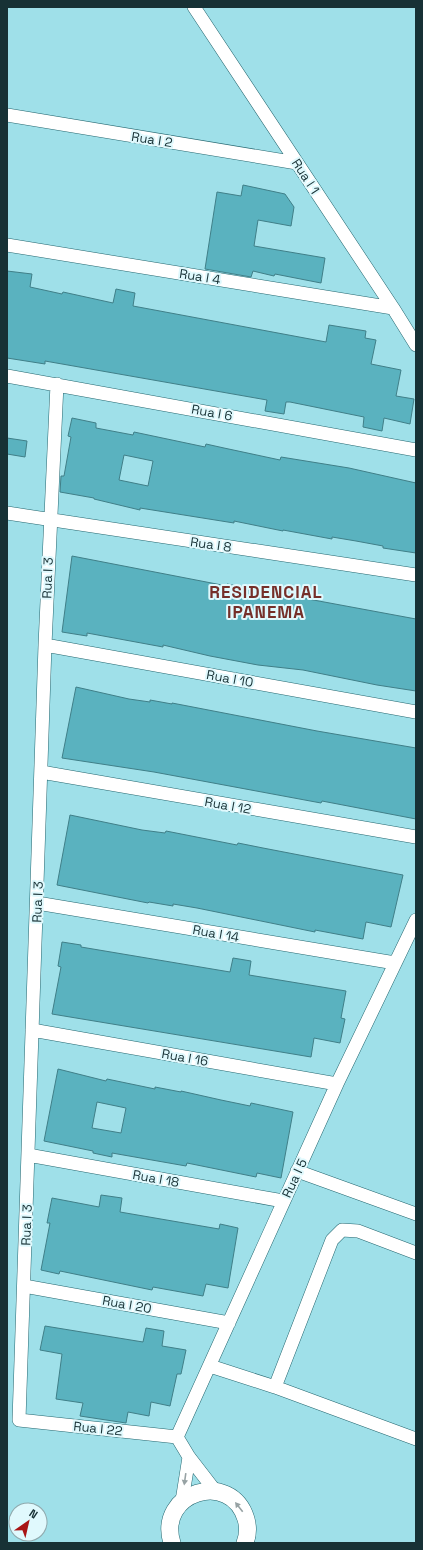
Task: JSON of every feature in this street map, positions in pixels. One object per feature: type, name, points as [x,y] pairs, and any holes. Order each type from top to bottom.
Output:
[{"type":"street","name":"Rua I 1","points":[[194,7],[416,345]]},
{"type":"street","name":"Rua I 2","points":[[7,115],[297,163]]},
{"type":"street","name":"Rua I 4","points":[[7,244],[393,308]]},
{"type":"street","name":"Rua I 6","points":[[7,376],[416,450]]},
{"type":"street","name":"Rua I 3","points":[[18,1420],[24,1286],[45,645],[57,384]]},
{"type":"street","name":"Rua I 8","points":[[7,513],[416,575]]},
{"type":"street","name":"Rua I 10","points":[[45,645],[416,712]]},
{"type":"street","name":"Rua I 12","points":[[41,772],[416,837]]},
{"type":"street","name":"Rua I 14","points":[[36,903],[395,963]]},
{"type":"street","name":"Rua I 5","points":[[177,1437],[297,1170],[416,920]]},
{"type":"street","name":"Rua I 16","points":[[32,1030],[337,1084]]},
{"type":"street","name":"Rua I 18","points":[[28,1155],[283,1201]]},
{"type":"street","points":[[297,1170],[416,1214]]},
{"type":"street","points":[[274,1386],[332,1240],[342,1230],[358,1231],[416,1252]]},
{"type":"street","name":"Rua I 20","points":[[24,1286],[229,1323]]},
{"type":"street","points":[[210,1366],[274,1386],[416,1439]]},
{"type":"street","name":"Rua I 22","points":[[18,1420],[177,1437]]},
{"type":"street","points":[[177,1437],[189,1457],[216,1492]]},
{"type":"street","points":[[182,1501],[189,1457]]},
{"type":"street","points":[[172,1543],[170,1524],[176,1508],[182,1501],[199,1492],[216,1492],[233,1499],[244,1513],[249,1539]]},
{"type":"building","points":[[243,185],[285,194],[294,207],[291,226],[258,220],[254,246],[325,258],[321,283],[275,274],[274,276],[253,271],[251,277],[205,269],[217,192],[241,196]]},
{"type":"building","points":[[7,271],[32,274],[30,287],[62,294],[63,292],[113,303],[116,289],[135,293],[133,306],[326,342],[329,325],[366,331],[365,338],[376,340],[371,364],[401,370],[396,396],[414,399],[410,424],[384,418],[382,431],[363,427],[364,417],[290,402],[286,402],[284,414],[265,411],[267,400],[45,361],[45,364],[7,358]]},
{"type":"building","points":[[72,418],[96,423],[96,428],[133,435],[134,432],[205,447],[206,444],[280,460],[281,457],[349,468],[416,483],[416,553],[383,548],[383,546],[356,541],[332,537],[332,539],[283,531],[234,521],[234,523],[140,508],[140,510],[94,498],[60,492],[61,476],[64,476],[71,437],[68,436]],"holes":[[[124,455],[153,461],[148,486],[119,480]]]},
{"type":"building","points":[[7,438],[27,441],[25,457],[7,454]]},
{"type":"building","points":[[72,556],[227,586],[227,584],[416,619],[416,691],[377,685],[303,670],[258,665],[163,645],[163,647],[87,633],[87,636],[62,632]]},
{"type":"building","points":[[76,687],[129,699],[172,703],[317,731],[416,748],[416,819],[154,772],[62,758]]},
{"type":"building","points":[[70,815],[142,830],[165,833],[166,831],[237,845],[238,843],[403,875],[391,927],[366,922],[363,939],[315,930],[315,932],[197,908],[173,904],[173,906],[148,903],[57,885]]},
{"type":"building","points":[[62,942],[81,945],[81,947],[230,972],[233,958],[251,961],[249,975],[346,991],[341,1018],[345,1019],[340,1043],[314,1038],[311,1057],[52,1014],[61,967],[58,966]]},
{"type":"building","points":[[58,1069],[106,1081],[107,1079],[155,1089],[155,1087],[181,1091],[250,1106],[251,1103],[293,1112],[281,1178],[257,1173],[256,1177],[187,1163],[186,1166],[112,1153],[112,1157],[93,1153],[93,1151],[44,1141]],"holes":[[[97,1102],[126,1108],[121,1133],[92,1128]]]},
{"type":"building","points":[[101,1195],[122,1198],[120,1212],[219,1229],[220,1224],[238,1228],[228,1288],[206,1284],[203,1296],[153,1287],[152,1290],[60,1271],[59,1274],[41,1270],[50,1223],[47,1223],[52,1198],[99,1207]]},
{"type":"building","points":[[45,1326],[143,1342],[146,1328],[164,1331],[162,1346],[186,1350],[181,1374],[177,1374],[170,1406],[151,1402],[149,1416],[128,1412],[126,1423],[80,1416],[83,1403],[56,1399],[62,1354],[40,1350]]},
{"type":"district","name":"RESIDENCIAL IPANEMA","points":[[266,602]]}]
